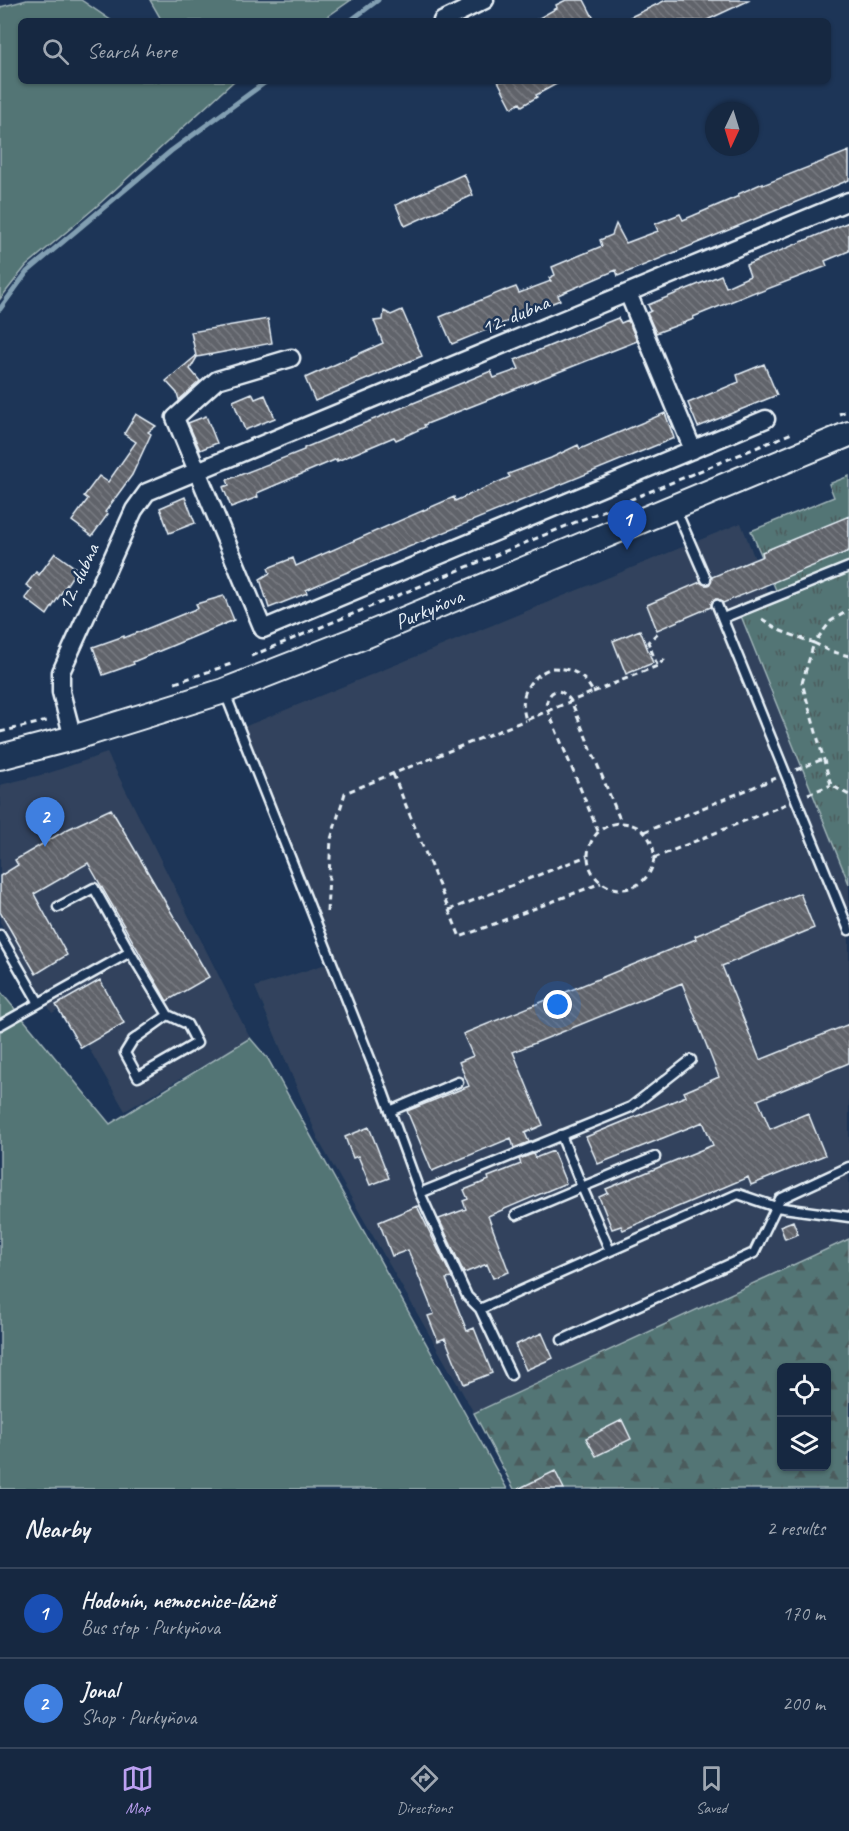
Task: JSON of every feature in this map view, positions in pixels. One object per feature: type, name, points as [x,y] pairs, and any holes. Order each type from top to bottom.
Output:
[{"type":"street","points":[[448,18],[486,0]]},
{"type":"street","name":"12. dubna","points":[[73,738],[61,692],[61,672],[129,520],[141,498],[147,492],[849,201]]},
{"type":"street","points":[[628,293],[693,450]]},
{"type":"street","points":[[291,358],[217,380],[175,418],[263,629],[766,419]]},
{"type":"street","name":"Purkyňova","points":[[0,757],[73,738],[224,691],[378,631],[849,434]]},
{"type":"lane","points":[[675,506],[706,579]]},
{"type":"lane","points":[[723,618],[849,567]]},
{"type":"lane","points":[[717,605],[849,930]]},
{"type":"lane","points":[[224,691],[327,949],[420,1193],[467,1296],[480,1309],[511,1375]]},
{"type":"lane","points":[[58,907],[94,888],[168,1015],[186,1024],[197,1043],[138,1077],[125,1053],[133,1040],[168,1015]]},
{"type":"lane","points":[[0,935],[39,1002]]},
{"type":"lane","points":[[0,1025],[130,952]]},
{"type":"lane","points":[[420,1193],[631,1107],[691,1060]]},
{"type":"lane","points":[[390,1111],[458,1082]]},
{"type":"lane","points":[[561,1135],[610,1251]]},
{"type":"lane","points":[[516,1215],[655,1157]]},
{"type":"lane","points":[[562,1340],[754,1253],[780,1198],[849,1167]]},
{"type":"lane","points":[[480,1309],[738,1194],[776,1207],[849,1217]]},
{"type":"path","points":[[849,610],[831,621],[814,643],[802,683],[831,785],[849,795]]},
{"type":"path","points":[[762,619],[781,631],[830,651],[849,656]]},
{"type":"path","points":[[657,666],[648,642],[660,631]]},
{"type":"path","points":[[327,949],[327,888],[332,839],[345,793],[657,666],[667,657]]},
{"type":"path","points":[[526,720],[523,700],[525,689],[541,672],[552,668],[565,668],[577,672],[586,680],[593,692]]},
{"type":"path","points":[[598,831],[546,706],[547,698],[552,693],[559,691],[566,694],[572,701],[621,822]]},
{"type":"path","points":[[644,832],[824,759]]},
{"type":"path","points":[[393,774],[460,937],[602,883]]},
{"type":"path","points":[[654,858],[831,785]]},
{"type":"path","points":[[621,822],[633,824],[644,832],[654,849],[651,872],[634,887],[613,888],[602,883],[590,869],[587,856],[592,838],[598,831],[610,824],[621,822]]},
{"type":"path","points":[[449,910],[587,856]]},
{"type":"shaded area","points":[[741,523],[784,634],[753,647],[849,884],[849,1239],[474,1413],[320,1143],[255,987],[326,964],[234,731]]},
{"type":"shaded area","points":[[107,753],[250,1038],[125,1111],[87,1045],[59,1009],[52,1013],[0,922],[0,785],[49,773]]},
{"type":"green space","points":[[27,0],[81,0],[108,18],[18,18],[18,84],[231,84],[97,206],[26,266],[0,299],[0,7]]},
{"type":"green space","points":[[150,0],[351,0],[325,18],[160,18]]},
{"type":"green space","points":[[849,476],[849,884],[737,606],[776,590],[751,531],[834,497],[829,484]]},
{"type":"green space","points":[[0,991],[110,1124],[250,1038],[268,1059],[507,1489],[0,1489]]},
{"type":"green space","points":[[849,1239],[849,1489],[514,1489],[474,1413]]},
{"type":"building","points":[[566,0],[584,0],[593,18],[539,18],[557,8],[556,5]]},
{"type":"building","points":[[666,0],[750,0],[711,18],[628,18]]},
{"type":"building","points":[[500,84],[556,84],[522,106],[520,103],[512,108]]},
{"type":"building","points":[[849,151],[849,180],[618,276],[616,270],[558,295],[560,300],[452,344],[440,317],[505,290],[516,287],[519,293],[551,281],[549,278],[555,275],[552,267],[602,246],[600,240],[612,235],[616,224],[626,243],[658,231],[655,224],[680,214],[683,220],[763,183],[763,185]]},
{"type":"building","points":[[464,174],[473,195],[405,226],[396,205]]},
{"type":"building","points":[[849,222],[849,251],[825,261],[827,266],[757,293],[757,291],[656,333],[647,313],[651,311],[648,305],[721,275],[726,287],[750,276],[746,265]]},
{"type":"building","points":[[402,310],[422,356],[315,401],[305,378],[383,343],[374,321],[383,320],[384,311],[391,315]]},
{"type":"building","points":[[618,318],[621,323],[628,320],[637,341],[424,425],[425,427],[396,440],[394,437],[337,461],[337,459],[257,493],[258,497],[231,507],[223,487],[229,485],[227,480],[491,371],[494,378],[519,369],[515,360]]},
{"type":"building","points":[[268,319],[272,343],[197,357],[190,369],[200,381],[179,400],[177,393],[166,381],[196,356],[191,332]]},
{"type":"building","points":[[764,364],[777,395],[698,427],[688,403],[739,382],[737,375]]},
{"type":"building","points":[[252,393],[255,399],[265,395],[275,418],[245,430],[233,401]]},
{"type":"building","points":[[665,413],[674,438],[338,576],[306,590],[307,593],[269,608],[260,579],[270,573],[268,568],[293,558],[296,566],[454,497],[455,501],[510,477],[508,474],[578,445],[580,449]]},
{"type":"building","points":[[136,414],[156,426],[148,432],[151,434],[132,475],[105,512],[108,514],[92,536],[72,521],[88,499],[84,496],[99,476],[108,482],[136,442],[124,434]]},
{"type":"building","points":[[206,416],[217,443],[200,450],[188,423]]},
{"type":"building","points":[[185,497],[195,523],[169,533],[160,508]]},
{"type":"building","points":[[849,516],[849,551],[723,603],[714,599],[711,607],[657,630],[647,605],[700,582],[709,585],[712,577],[763,556],[762,552]]},
{"type":"building","points":[[55,553],[77,569],[47,615],[25,598],[32,589],[26,585],[36,572],[39,575]]},
{"type":"building","points":[[224,596],[234,620],[133,662],[134,664],[103,675],[93,647],[124,636],[124,638],[198,608],[196,604]]},
{"type":"building","points":[[640,630],[653,663],[626,674],[613,641]]},
{"type":"building","points":[[111,809],[209,977],[167,1001],[88,863],[34,894],[67,955],[36,974],[0,912],[0,876],[18,865],[15,860],[68,829]]},
{"type":"building","points":[[800,893],[814,928],[722,966],[760,1060],[849,1024],[849,1063],[758,1100],[770,1129],[808,1113],[825,1155],[751,1185],[748,1177],[623,1230],[621,1226],[612,1229],[599,1197],[608,1193],[606,1189],[713,1145],[703,1122],[598,1164],[586,1137],[686,1096],[684,1092],[719,1077],[682,983],[513,1052],[543,1125],[525,1133],[529,1142],[514,1148],[511,1138],[432,1171],[407,1111],[469,1086],[459,1062],[473,1056],[463,1034],[696,939],[695,936]]},
{"type":"building","points":[[100,980],[124,1023],[81,1048],[56,1005]]},
{"type":"building","points":[[369,1127],[389,1178],[370,1185],[358,1156],[353,1158],[345,1137]]},
{"type":"building","points":[[553,1151],[566,1183],[488,1216],[509,1272],[493,1278],[487,1264],[464,1273],[439,1219],[466,1209],[463,1201],[468,1199],[464,1190],[489,1180],[488,1177],[521,1164],[519,1159],[533,1154],[535,1158]]},
{"type":"building","points":[[417,1206],[452,1278],[446,1279],[467,1331],[474,1328],[492,1373],[464,1384],[445,1338],[438,1341],[428,1316],[434,1314],[408,1250],[392,1256],[379,1222]]},
{"type":"building","points":[[793,1221],[798,1234],[785,1239],[780,1226]]},
{"type":"building","points":[[542,1333],[553,1358],[526,1370],[515,1345]]},
{"type":"building","points":[[622,1420],[631,1439],[596,1456],[586,1438]]},
{"type":"building","points":[[555,1471],[564,1489],[518,1489]]},
{"type":"waterway","points":[[354,18],[378,0]]},
{"type":"waterway","points":[[0,309],[27,272],[171,151],[263,84]]},
{"type":"place","name":"Hodonín, nemocnice-lázně","points":[[627,550]]},
{"type":"place","name":"Jonal","points":[[45,847]]}]
